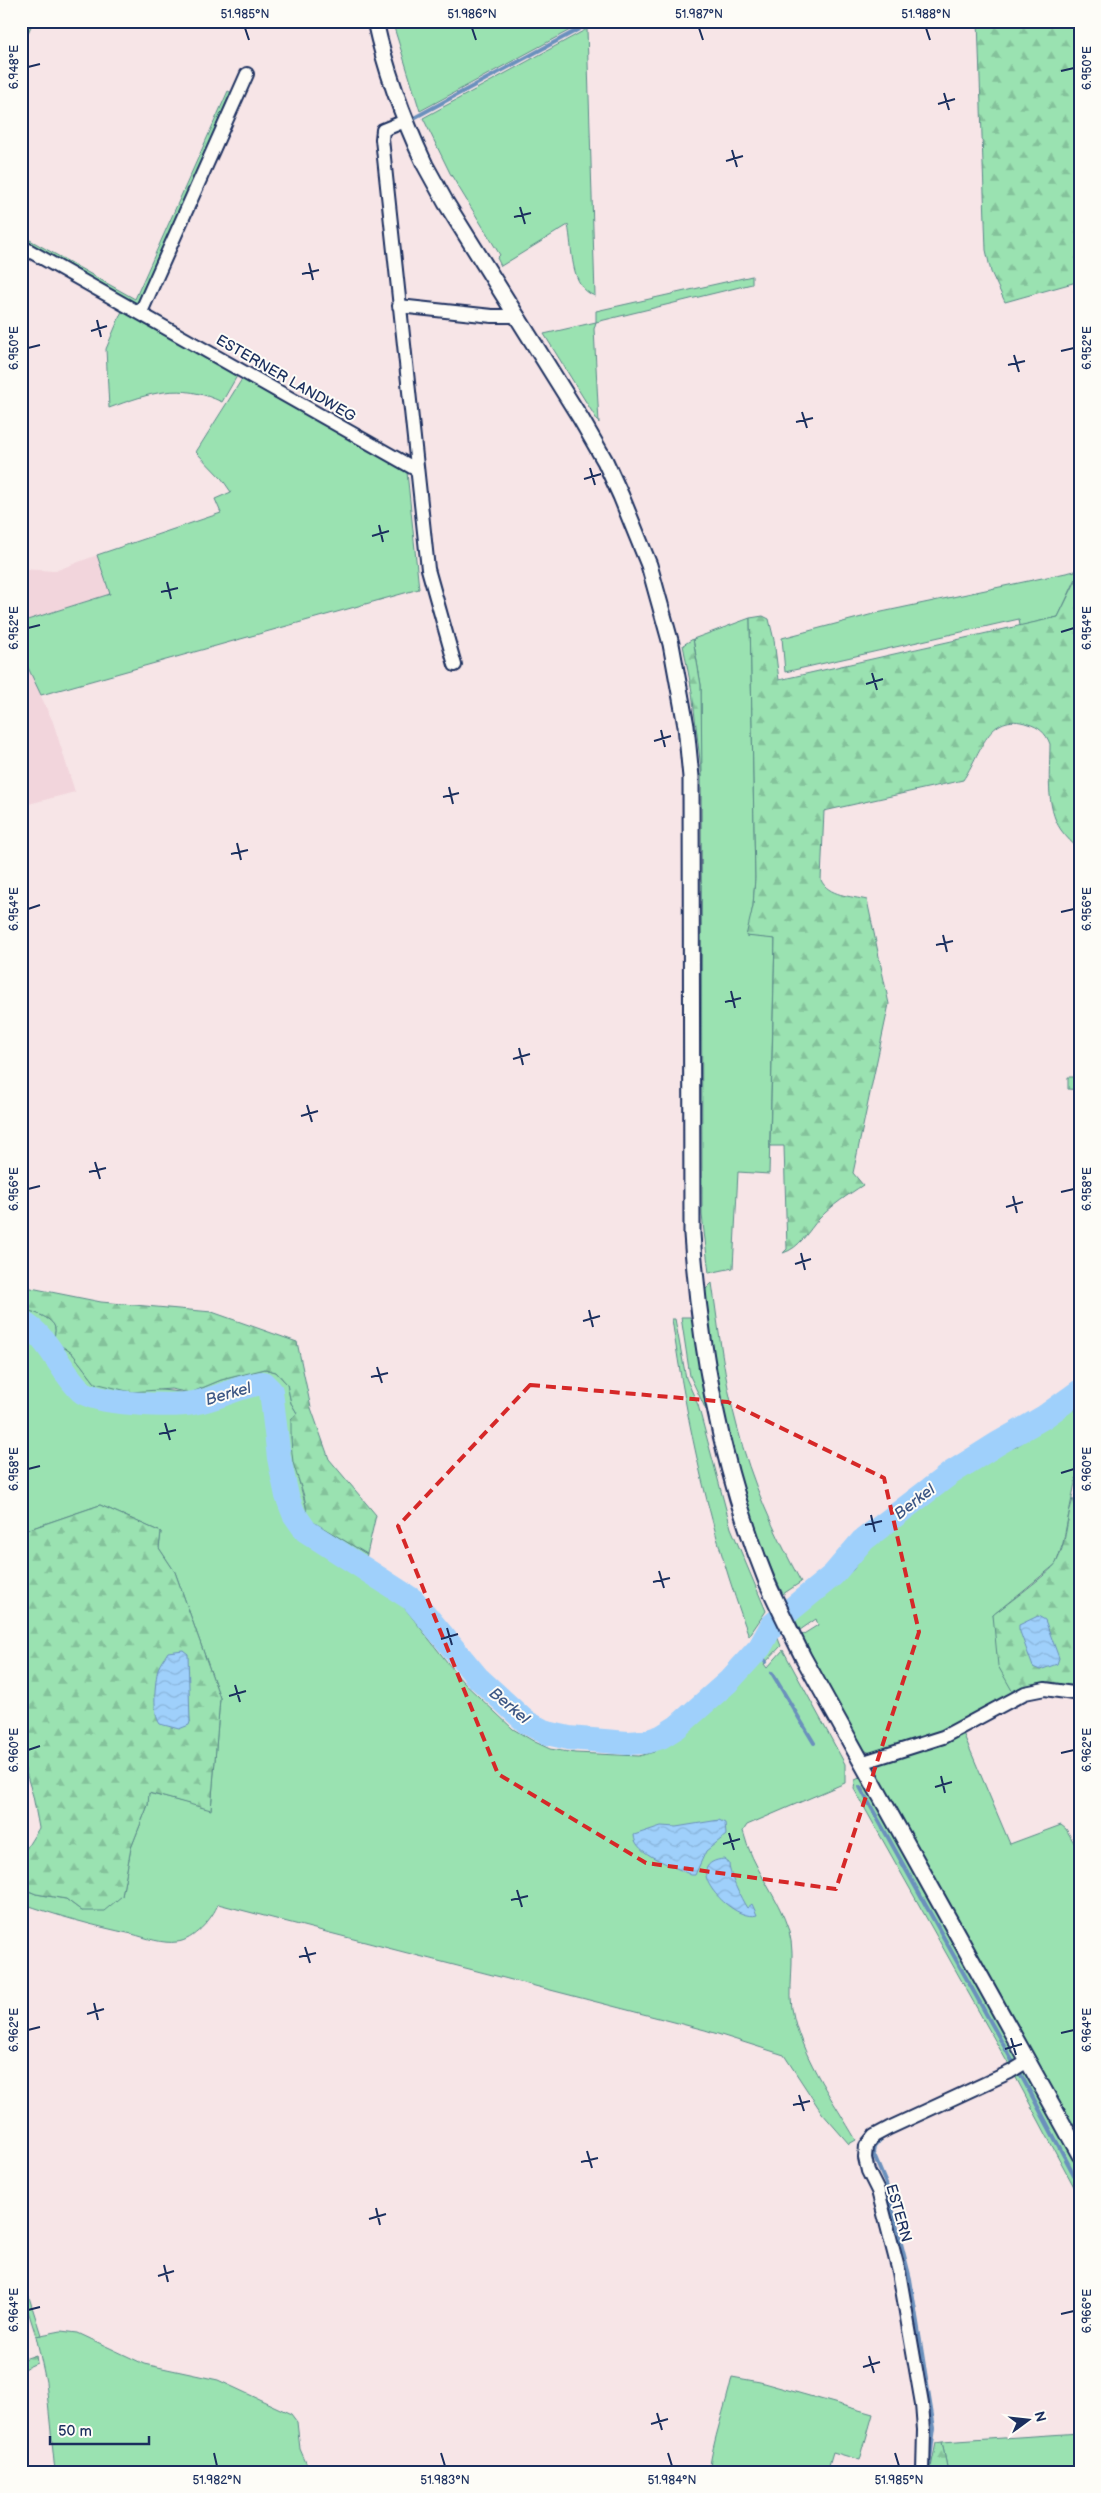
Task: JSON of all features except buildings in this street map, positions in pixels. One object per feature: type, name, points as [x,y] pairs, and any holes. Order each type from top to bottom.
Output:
[{"type":"street","points":[[375,21],[382,50],[405,121],[446,202],[518,316],[605,461],[637,533],[660,601],[680,690],[691,786],[692,1234],[696,1282],[706,1361],[721,1437],[745,1519],[768,1582],[803,1657],[860,1763],[1080,2155]]},
{"type":"street","points":[[141,312],[247,74]]},
{"type":"street","points":[[405,121],[383,130],[382,139],[428,568],[455,665]]},
{"type":"street","name":"ESTERNER LANDWEG","points":[[21,246],[141,312],[242,372],[416,470]]},
{"type":"street","points":[[399,306],[492,316],[518,316]]},
{"type":"street","points":[[860,1763],[943,1737],[1025,1694],[1045,1689],[1080,1694]]},
{"type":"street","name":"ESTERN","points":[[923,2472],[924,2430],[922,2404],[899,2272],[878,2191],[868,2171],[865,2158],[866,2146],[874,2136],[889,2128],[1010,2072],[1028,2061]]},
{"type":"highlighted area","points":[[530,1385],[728,1402],[884,1478],[919,1632],[836,1889],[646,1863],[498,1774],[398,1526]]},
{"type":"shaded area","points":[[97,555],[110,594],[21,622],[21,569],[55,571]]},
{"type":"shaded area","points":[[21,653],[53,722],[75,792],[21,806]]},
{"type":"green space","points":[[25,21],[33,21],[21,50],[21,29]]},
{"type":"green space","points":[[392,21],[600,21],[587,29],[583,23],[420,111]]},
{"type":"green space","points":[[978,21],[1080,21],[1080,281],[1005,302],[991,272],[986,250]]},
{"type":"green space","points":[[587,29],[595,296],[587,291],[576,276],[568,225],[501,266],[497,258],[500,255],[450,173],[423,118]]},
{"type":"green space","points":[[228,91],[232,93],[139,301],[133,304],[21,241],[21,235],[135,299]]},
{"type":"green space","points":[[752,276],[752,284],[596,322],[596,311]]},
{"type":"green space","points":[[122,311],[237,376],[222,402],[192,392],[179,391],[152,394],[109,408],[106,349]]},
{"type":"green space","points":[[596,322],[594,329],[599,423],[544,334]]},
{"type":"green space","points":[[242,379],[407,472],[419,589],[41,695],[21,653],[21,622],[110,594],[97,555],[221,513],[215,499],[231,492],[222,479],[196,452]]},
{"type":"green space","points":[[1080,570],[1058,617],[1020,626],[1019,619],[785,672],[782,638],[877,613]]},
{"type":"green space","points":[[1080,572],[1080,850],[1061,830],[1053,811],[1050,800],[1050,744],[1048,740],[1042,731],[1036,727],[1014,721],[1004,723],[987,737],[963,780],[824,811],[821,880],[824,885],[834,892],[867,900],[889,1004],[853,1173],[863,1185],[829,1209],[799,1243],[783,1253],[787,1249],[784,1146],[770,1146],[775,939],[746,936],[753,906],[755,878],[750,618],[763,616],[769,619],[774,640],[779,680],[1058,617]]},
{"type":"green space","points":[[750,618],[755,878],[753,906],[747,936],[775,938],[769,1174],[738,1172],[733,1268],[709,1273],[702,1215],[701,685],[693,639]]},
{"type":"green space","points":[[693,639],[701,685],[702,777],[692,692],[683,645]]},
{"type":"green space","points":[[1068,1077],[1080,1077],[1080,1090],[1068,1089]]},
{"type":"green space","points":[[712,1283],[732,1408],[749,1467],[764,1506],[801,1582],[783,1594],[752,1521],[736,1471],[723,1420],[703,1292]]},
{"type":"green space","points":[[21,1286],[101,1302],[212,1312],[297,1342],[311,1408],[329,1459],[376,1515],[367,1554],[315,1523],[306,1515],[306,1503],[293,1462],[292,1452],[291,1420],[297,1413],[291,1403],[287,1384],[276,1372],[265,1369],[221,1380],[190,1393],[171,1389],[131,1392],[95,1383],[72,1353],[53,1340],[55,1329],[53,1324],[41,1315],[21,1308]]},
{"type":"green space","points":[[21,1308],[41,1315],[53,1324],[55,1334],[53,1340],[72,1353],[95,1383],[190,1393],[221,1380],[265,1369],[276,1372],[287,1384],[291,1403],[297,1413],[291,1437],[294,1454],[293,1460],[307,1510],[315,1523],[367,1554],[365,1562],[323,1537],[301,1515],[293,1500],[284,1463],[276,1389],[265,1379],[239,1384],[208,1396],[172,1402],[139,1401],[107,1396],[94,1391],[77,1380],[44,1332],[37,1325],[21,1317]]},
{"type":"green space","points":[[681,1317],[690,1317],[692,1321],[706,1410],[690,1376]]},
{"type":"green space","points":[[672,1319],[675,1319],[686,1378],[698,1405],[731,1528],[766,1611],[749,1636],[723,1558],[702,1479],[685,1399]]},
{"type":"green space","points":[[21,1328],[30,1334],[44,1349],[61,1375],[75,1391],[89,1401],[101,1406],[140,1411],[193,1409],[246,1391],[261,1389],[267,1394],[269,1425],[282,1500],[290,1518],[301,1534],[326,1553],[396,1597],[462,1681],[513,1729],[550,1749],[575,1753],[639,1756],[654,1752],[663,1743],[680,1735],[735,1686],[764,1655],[775,1631],[781,1646],[764,1664],[767,1668],[783,1650],[845,1764],[845,1783],[747,1825],[743,1831],[752,1857],[789,1931],[792,1953],[791,1997],[794,2018],[799,2034],[821,2081],[856,2140],[849,2144],[822,2113],[784,2055],[705,2030],[218,1904],[207,1922],[196,1933],[183,1941],[166,1942],[90,1924],[21,1903],[21,1888],[36,1894],[66,1899],[82,1911],[122,1896],[131,1848],[148,1805],[148,1793],[211,1809],[220,1698],[175,1572],[159,1548],[161,1532],[100,1505],[21,1532]]},
{"type":"green space","points":[[1074,1404],[1080,1428],[1080,1458],[1063,1543],[1056,1564],[993,1615],[1014,1694],[926,1738],[871,1753],[861,1749],[830,1695],[802,1635],[818,1625],[816,1619],[800,1630],[794,1617],[853,1570],[872,1542],[905,1519],[965,1471],[986,1457],[1016,1447]]},
{"type":"green space","points":[[1073,1499],[1080,1519],[1080,1691],[1014,1694],[998,1666],[993,1615],[1037,1581],[1056,1563],[1060,1555]]},
{"type":"green space","points":[[100,1505],[161,1532],[159,1548],[175,1572],[220,1698],[211,1810],[149,1793],[148,1805],[131,1848],[122,1896],[104,1911],[82,1911],[66,1899],[36,1894],[21,1886],[21,1857],[39,1828],[33,1796],[21,1756],[21,1532]],"holes":[[[158,1670],[189,1709],[190,1722],[157,1685]]]},
{"type":"green space","points":[[963,1733],[1010,1844],[1061,1825],[1066,1829],[1080,1853],[1080,2143],[873,1771],[881,1762],[955,1739]]},
{"type":"green space","points":[[862,1777],[1018,2057],[1017,2062],[1010,2067],[854,1789],[855,1780]]},
{"type":"green space","points":[[1026,2070],[1080,2171],[1080,2198],[1014,2074]]},
{"type":"green space","points":[[21,2272],[41,2335],[36,2336],[21,2289]]},
{"type":"green space","points":[[61,2331],[78,2333],[144,2364],[218,2380],[291,2414],[297,2422],[300,2449],[310,2472],[55,2472],[46,2382],[36,2336]]},
{"type":"green space","points":[[36,2355],[37,2363],[21,2370],[21,2360]]},
{"type":"green space","points":[[732,2377],[760,2382],[873,2414],[860,2460],[833,2452],[827,2472],[709,2472],[713,2448]]},
{"type":"green space","points":[[1080,2433],[1080,2472],[948,2472],[942,2442]]},
{"type":"green space","points":[[942,2442],[948,2472],[930,2472],[936,2443]]},
{"type":"water","points":[[1038,1616],[1045,1620],[1059,1658],[1057,1664],[1040,1670],[1033,1667],[1019,1629],[1019,1625]]},
{"type":"water","points":[[183,1650],[188,1654],[190,1722],[189,1725],[179,1729],[160,1724],[157,1719],[155,1689],[158,1669],[168,1652]]},
{"type":"water","points":[[719,1820],[725,1823],[726,1835],[706,1851],[695,1875],[691,1875],[648,1854],[636,1842],[634,1835],[661,1826],[676,1827]]},
{"type":"water","points":[[724,1859],[729,1863],[733,1879],[744,1904],[747,1908],[752,1904],[757,1915],[747,1915],[735,1910],[714,1892],[707,1881],[706,1871],[711,1863]]},
{"type":"waterway","points":[[412,119],[594,21]]},
{"type":"waterway","name":"Berkel","points":[[21,1322],[31,1328],[47,1345],[81,1391],[102,1399],[117,1402],[183,1404],[211,1399],[263,1383],[271,1391],[279,1458],[287,1496],[294,1514],[306,1531],[413,1600],[477,1677],[526,1722],[547,1733],[569,1738],[627,1743],[645,1742],[661,1737],[677,1727],[729,1681],[760,1647],[772,1625],[833,1575],[862,1541],[951,1473],[1044,1417],[1080,1391]]},
{"type":"waterway","points":[[758,1650],[766,1662]]},
{"type":"waterway","points":[[772,1673],[814,1743]]},
{"type":"waterway","points":[[860,1787],[1014,2064]]},
{"type":"waterway","points":[[1021,2075],[1080,2186]]},
{"type":"waterway","points":[[881,2139],[874,2147],[873,2153],[886,2184],[910,2279],[934,2428],[929,2466]]}]
